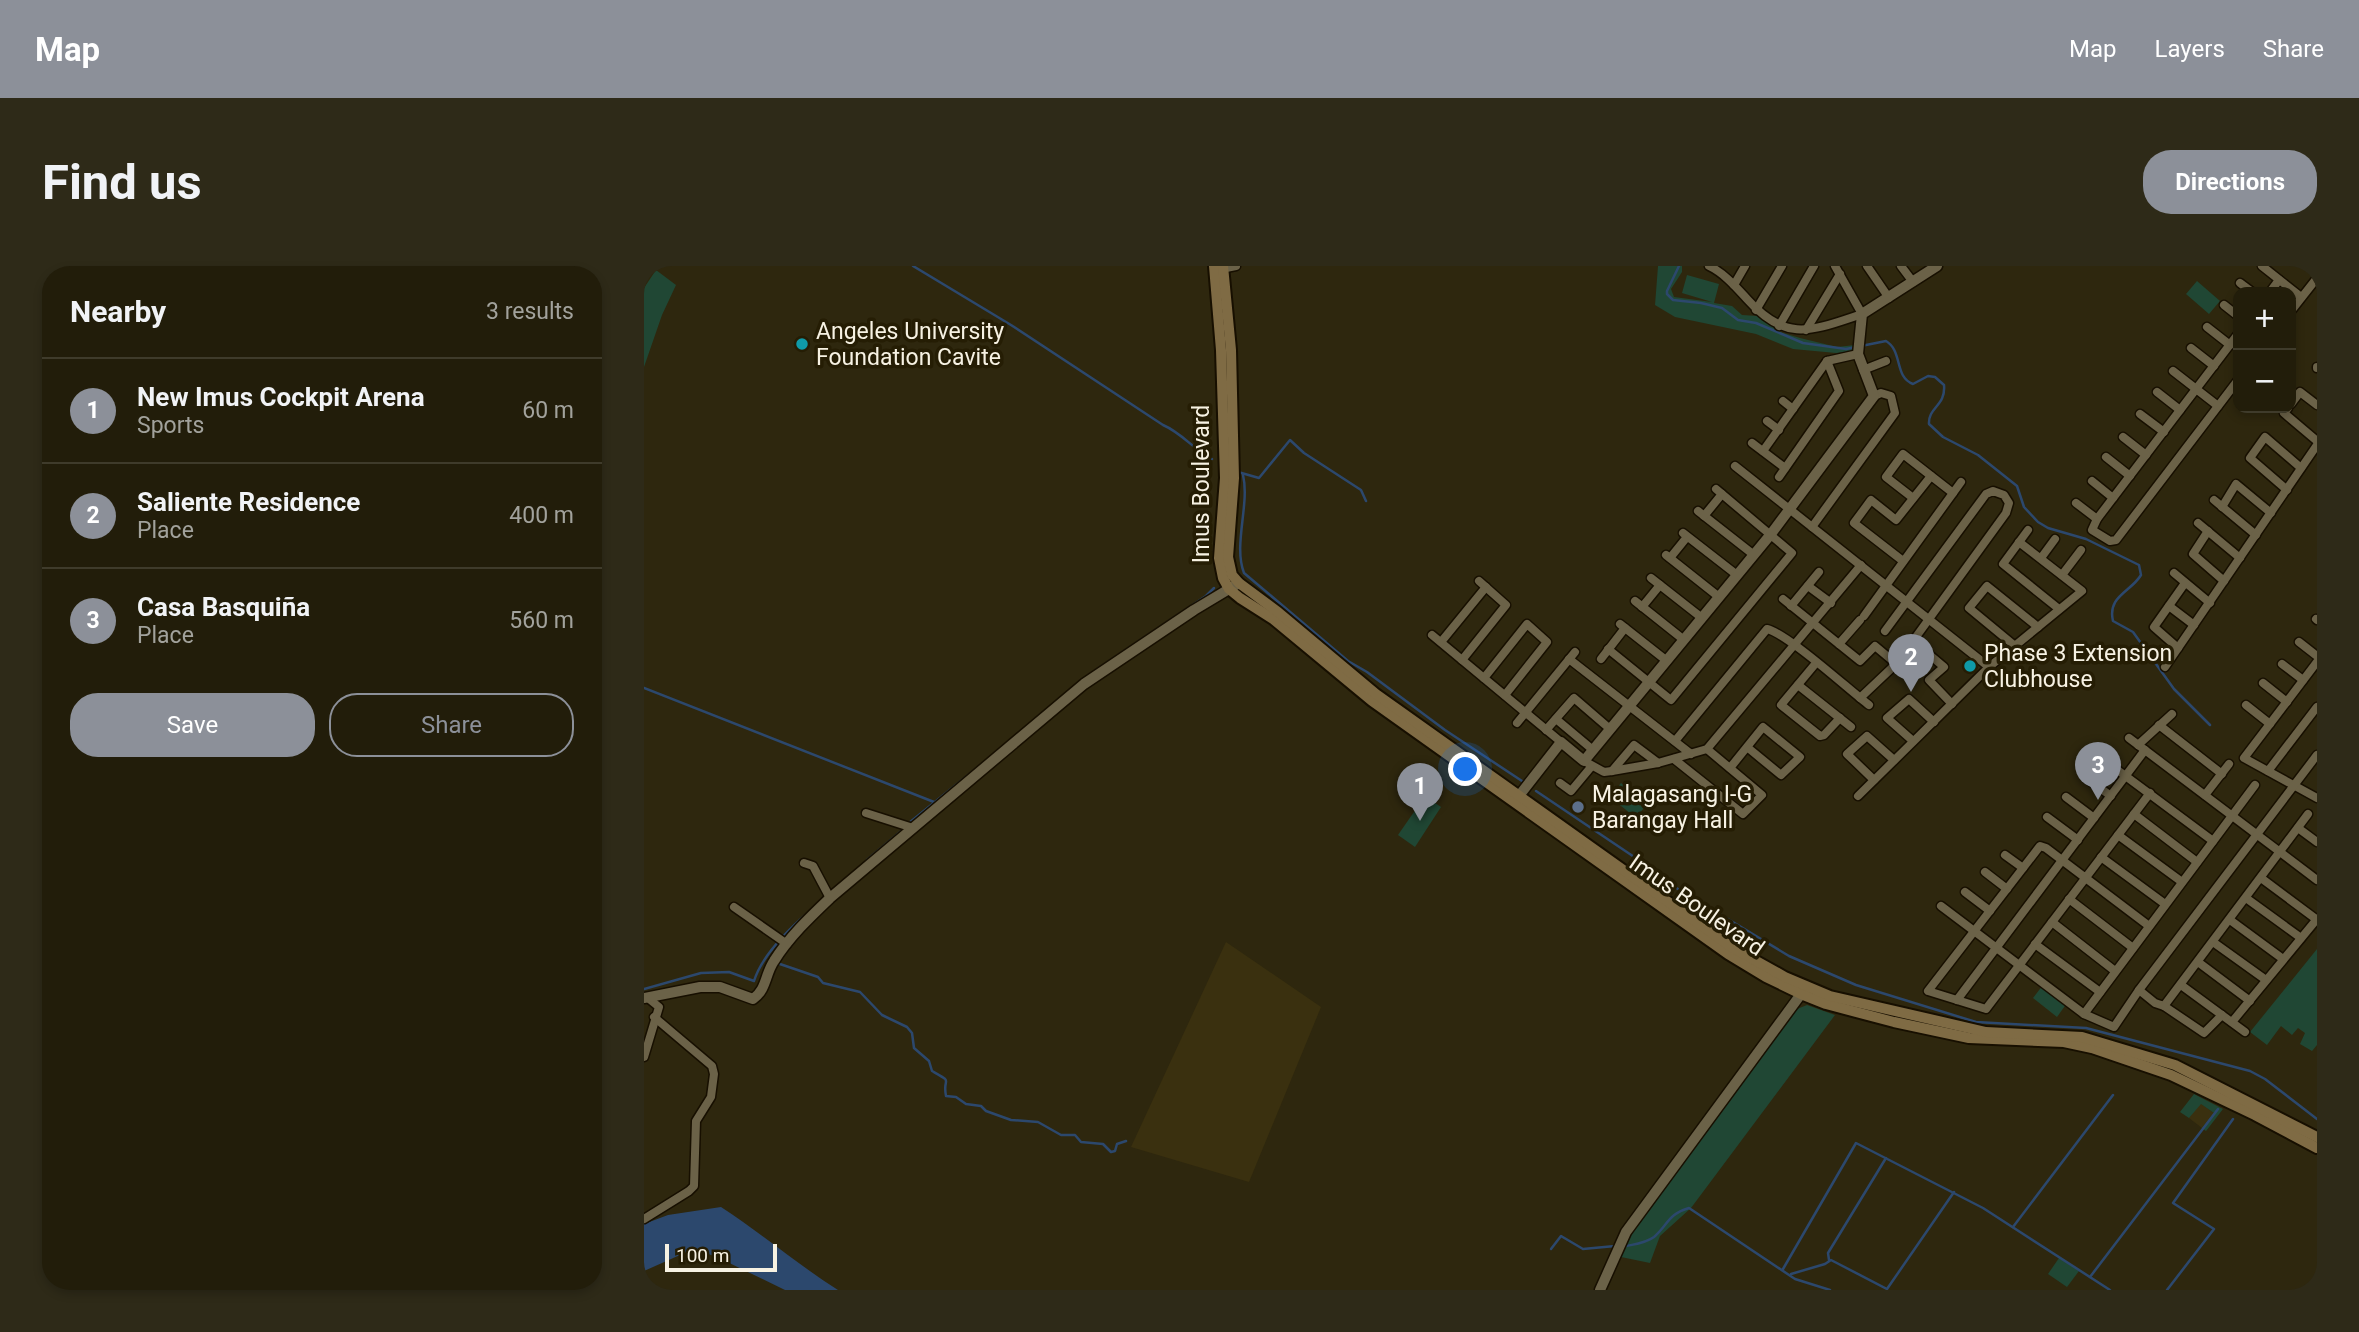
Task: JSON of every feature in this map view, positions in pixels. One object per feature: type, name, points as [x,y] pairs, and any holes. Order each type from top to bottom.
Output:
[{"type":"main road","name":"Imus Boulevard","points":[[1219,268],[1226,478],[1219,558],[1223,578],[1234,586],[1240,598],[1273,619],[1371,701],[1518,798],[1728,954],[1757,972],[1803,990],[1972,1030],[2110,1036],[2175,1065],[2317,1137]]},
{"type":"main road","name":"Imus Boulevard","points":[[1803,990],[1826,1004],[1969,1038],[2064,1042],[2092,1048],[2171,1075],[2317,1148]]},
{"type":"street","points":[[1219,268],[1236,266]]},
{"type":"street","points":[[1734,285],[1745,266]]},
{"type":"street","points":[[1756,310],[1782,266]]},
{"type":"street","points":[[1779,326],[1814,266]]},
{"type":"street","points":[[1835,266],[1862,314],[1859,348],[1863,370],[1874,396]]},
{"type":"street","points":[[1867,266],[1889,298]]},
{"type":"street","points":[[1901,266],[1913,282]]},
{"type":"street","points":[[1713,267],[1734,285],[1756,310],[1779,326],[1796,331],[1862,314],[1936,266]]},
{"type":"street","points":[[2262,266],[2301,297]]},
{"type":"street","points":[[1806,330],[1840,274]]},
{"type":"street","points":[[2296,304],[2317,278]]},
{"type":"street","points":[[2274,287],[2280,280]]},
{"type":"street","points":[[2240,283],[2245,287]]},
{"type":"street","points":[[2224,305],[2233,312]]},
{"type":"street","points":[[2207,327],[2230,345]]},
{"type":"street","points":[[2233,341],[2097,519],[2092,530],[2110,541],[2116,540],[2233,387]]},
{"type":"street","points":[[1763,451],[1827,361],[1859,348]]},
{"type":"street","points":[[2191,348],[2214,366]]},
{"type":"street","points":[[1779,477],[1839,391],[1827,361]]},
{"type":"street","points":[[1863,370],[1886,361]]},
{"type":"street","points":[[2173,371],[2218,407]]},
{"type":"street","points":[[2157,392],[2180,410]]},
{"type":"street","points":[[2296,397],[2300,392],[2317,405]]},
{"type":"street","points":[[1560,783],[1571,791],[1593,750],[1772,534],[1874,396],[1881,393],[1891,396],[1895,413],[1812,527]]},
{"type":"street","points":[[1783,401],[1793,409]]},
{"type":"street","points":[[2165,667],[2317,443],[2284,413]]},
{"type":"street","points":[[2140,414],[2164,432]]},
{"type":"street","points":[[1767,421],[1779,430]]},
{"type":"street","points":[[2123,436],[2146,455]]},
{"type":"street","points":[[2287,490],[2250,458],[2265,437],[2301,468]]},
{"type":"street","points":[[1752,443],[1785,468]]},
{"type":"street","points":[[1913,498],[1886,477],[1903,454],[1952,492]]},
{"type":"street","points":[[2106,457],[2130,476]]},
{"type":"street","points":[[1735,466],[1989,667]]},
{"type":"street","points":[[1903,561],[1854,523],[1871,500],[1896,520],[1931,476]]},
{"type":"street","points":[[2092,481],[2113,498]]},
{"type":"street","points":[[1839,644],[1862,618],[1961,482]]},
{"type":"street","points":[[2222,507],[2236,484],[2271,513]]},
{"type":"street","points":[[1608,649],[1671,700],[1792,553],[1719,491],[1701,513],[1754,555]]},
{"type":"street","points":[[1885,631],[1986,494],[1993,491],[2004,495],[2009,503],[2006,513],[1913,640],[1944,667],[1928,680],[1952,704]]},
{"type":"street","points":[[2214,500],[2256,535]]},
{"type":"street","points":[[2076,503],[2097,519]]},
{"type":"street","points":[[2198,523],[2240,558]]},
{"type":"street","points":[[2028,530],[2003,564],[2059,609]]},
{"type":"street","points":[[2208,531],[2193,554],[2224,581]]},
{"type":"street","points":[[1719,597],[1668,557],[1685,535],[1737,575]]},
{"type":"street","points":[[2041,558],[2054,539]]},
{"type":"street","points":[[1858,796],[1989,667],[2082,591],[2019,542]]},
{"type":"street","points":[[2062,575],[2081,550]]},
{"type":"street","points":[[1432,635],[1587,764],[1604,772],[1612,771],[1658,763],[1707,749],[1861,565]]},
{"type":"street","points":[[1791,606],[1819,572]]},
{"type":"street","points":[[2174,573],[2210,603]]},
{"type":"street","points":[[1651,578],[1702,618]]},
{"type":"street","points":[[2178,648],[2159,637],[2154,627],[2186,583]]},
{"type":"street","points":[[1441,642],[1482,584],[1506,606],[1462,660]]},
{"type":"street","points":[[1642,607],[1660,585]]},
{"type":"street","points":[[646,998],[660,993],[713,987],[753,999],[765,987],[773,962],[830,898],[1084,684],[1234,586]]},
{"type":"street","points":[[1808,586],[1831,603]]},
{"type":"street","points":[[2015,646],[1969,608],[1987,586],[2038,627]]},
{"type":"street","points":[[1783,599],[1860,661],[1874,646],[1905,671]]},
{"type":"street","points":[[1635,601],[1684,640]]},
{"type":"street","points":[[2169,606],[2194,625]]},
{"type":"street","points":[[1484,678],[1527,624],[1547,642],[1504,695]]},
{"type":"street","points":[[1601,659],[1622,626],[1667,661]]},
{"type":"street","points":[[1675,741],[1767,629],[1793,644],[1869,705]]},
{"type":"street","points":[[2299,642],[2317,656]]},
{"type":"street","points":[[1517,723],[1572,656],[1629,706],[1691,754]]},
{"type":"street","points":[[2317,662],[2244,758],[2317,798]]},
{"type":"street","points":[[1816,663],[1781,705],[1816,735],[1824,735],[1840,718]]},
{"type":"street","points":[[1860,698],[1896,664]]},
{"type":"street","points":[[2282,664],[2303,680]]},
{"type":"street","points":[[2263,683],[2287,702]]},
{"type":"street","points":[[1798,685],[1851,727]]},
{"type":"street","points":[[1546,730],[1574,698],[1610,729]]},
{"type":"street","points":[[1913,741],[1887,718],[1909,699],[1934,722]]},
{"type":"street","points":[[2246,705],[2270,724]]},
{"type":"street","points":[[2268,771],[2317,707]]},
{"type":"street","points":[[2137,744],[2172,714]]},
{"type":"street","points":[[1556,719],[1593,750]]},
{"type":"street","points":[[2159,725],[2222,774]]},
{"type":"street","points":[[1730,768],[1763,727],[1801,757],[1781,775],[1747,747]]},
{"type":"street","points":[[1874,780],[1846,754],[1867,736],[1894,760]]},
{"type":"street","points":[[2129,738],[2316,877]]},
{"type":"street","points":[[1518,798],[1561,742]]},
{"type":"street","points":[[1612,771],[1633,744],[1658,763]]},
{"type":"street","points":[[1674,759],[1743,814],[1762,795],[1707,749]]},
{"type":"street","points":[[1957,1000],[2145,750]]},
{"type":"street","points":[[1941,906],[2110,1036],[2139,990],[2317,755]]},
{"type":"street","points":[[2104,760],[2213,841]]},
{"type":"street","points":[[2205,795],[2229,764]]},
{"type":"street","points":[[2086,778],[2110,796]]},
{"type":"street","points":[[2084,1014],[2255,785]]},
{"type":"street","points":[[2149,926],[2085,879],[2046,848],[2040,846],[1928,991],[1986,1009],[2020,965],[2069,899],[2085,879],[2150,793]]},
{"type":"street","points":[[2066,797],[2094,818]]},
{"type":"street","points":[[866,813],[913,828]]},
{"type":"street","points":[[2134,814],[2197,862]]},
{"type":"street","points":[[2164,1006],[2308,814]]},
{"type":"street","points":[[2047,817],[2078,840]]},
{"type":"street","points":[[2298,828],[2317,842]]},
{"type":"street","points":[[2118,835],[2182,882]]},
{"type":"street","points":[[2006,855],[2022,868]]},
{"type":"street","points":[[2101,857],[2165,904]]},
{"type":"street","points":[[804,863],[813,866],[830,898]]},
{"type":"street","points":[[1985,873],[2007,889]]},
{"type":"street","points":[[2232,1022],[2317,919],[2261,878]]},
{"type":"street","points":[[1965,892],[1990,911]]},
{"type":"street","points":[[2246,898],[2301,939]]},
{"type":"street","points":[[2069,899],[2133,948]]},
{"type":"street","points":[[734,907],[787,944]]},
{"type":"street","points":[[2230,920],[2284,959]]},
{"type":"street","points":[[2052,922],[2115,971]]},
{"type":"street","points":[[2213,942],[2266,980]]},
{"type":"street","points":[[2035,944],[2100,992]]},
{"type":"street","points":[[2198,962],[2250,1001]]},
{"type":"street","points":[[2181,985],[2245,1032]]},
{"type":"street","points":[[1600,1290],[1626,1232],[1803,990]]},
{"type":"street","points":[[2139,990],[2204,1033],[2222,1015]]},
{"type":"street","points":[[644,1057],[659,1007],[646,998]]},
{"type":"street","points":[[644,1219],[694,1186],[696,1121],[711,1097],[714,1074],[712,1066],[654,1017]]},
{"type":"shaded area","points":[[1226,942],[1321,1007],[1249,1182],[1131,1147]]},
{"type":"shaded area","points":[[2200,1103],[2214,1113],[2202,1128],[2189,1118]]},
{"type":"green space","points":[[1658,266],[1682,266],[1682,272],[1671,289],[1674,297],[1712,302],[1682,293],[1687,275],[1719,284],[1714,303],[1732,306],[1742,315],[1758,316],[1780,332],[1837,347],[1855,345],[1854,351],[1836,353],[1793,349],[1756,334],[1675,317],[1655,305]]},
{"type":"green space","points":[[656,270],[676,285],[662,315],[644,367],[644,288]]},
{"type":"green space","points":[[2197,281],[2220,301],[2209,314],[2186,294]]},
{"type":"green space","points":[[1621,783],[1647,804],[1636,818],[1610,797]]},
{"type":"green space","points":[[1425,796],[1441,807],[1415,847],[1398,835]]},
{"type":"green space","points":[[2317,949],[2317,1045],[2312,1051],[2300,1044],[2305,1033],[2298,1028],[2292,1035],[2281,1026],[2267,1045],[2250,1032]]},
{"type":"green space","points":[[2043,985],[2067,1003],[2057,1017],[2033,998]]},
{"type":"green space","points":[[1807,1005],[1835,1015],[1691,1208],[1660,1236],[1650,1263],[1621,1257],[1632,1233],[1797,1009]]},
{"type":"green space","points":[[2194,1094],[2223,1109],[2206,1131],[2202,1128],[2214,1113],[2201,1104],[2189,1118],[2180,1112]]},
{"type":"green space","points":[[2059,1258],[2079,1271],[2067,1287],[2048,1274]]},
{"type":"water","points":[[721,1207],[838,1290],[785,1290],[703,1252],[689,1251],[644,1271],[644,1224],[668,1215]]},
{"type":"waterway","points":[[913,266],[1011,325],[1176,432],[1212,459]]},
{"type":"waterway","points":[[1679,266],[1667,291],[1673,300],[1722,308],[1738,320],[1756,323],[1803,343],[1846,349],[1886,341],[1895,351],[1907,381],[1913,384],[1928,376],[1935,377],[1944,385],[1944,392],[1929,418],[1929,424],[1943,437],[1978,455],[2017,486],[2024,507],[2038,522],[2048,528],[2086,539],[2139,565],[2141,575],[2113,606],[2113,621],[2133,632],[2174,689],[2210,725]]},
{"type":"waterway","points":[[1238,472],[1259,478],[1290,440],[1304,453],[1361,490],[1366,501]]},
{"type":"waterway","points":[[1243,475],[1245,499],[1240,550],[1244,573],[1348,661],[1525,783]]},
{"type":"waterway","points":[[1096,670],[1214,588]]},
{"type":"waterway","points":[[644,688],[934,802]]},
{"type":"waterway","points":[[909,823],[977,768]]},
{"type":"waterway","points":[[1536,791],[1664,877],[1668,883],[1789,956],[1856,985],[1976,1022],[2086,1028],[2250,1071],[2265,1079],[2317,1119]]},
{"type":"waterway","points":[[867,860],[905,828]]},
{"type":"waterway","points":[[644,989],[701,973],[729,972],[754,981],[770,952],[810,911]]},
{"type":"waterway","points":[[777,963],[818,977],[823,983],[860,992],[882,1015],[907,1027],[912,1033],[914,1048],[929,1061],[932,1071],[945,1079],[946,1096],[956,1097],[966,1104],[981,1106],[986,1111],[1011,1120],[1038,1122],[1061,1135],[1075,1135],[1081,1142],[1103,1144],[1111,1152],[1115,1151],[1117,1144],[1126,1141]]},
{"type":"waterway","points":[[2013,1227],[2113,1095]]},
{"type":"waterway","points":[[2090,1277],[2218,1109]]},
{"type":"waterway","points":[[2167,1290],[2214,1229],[2173,1203],[2233,1119]]},
{"type":"waterway","points":[[1783,1269],[1856,1143],[1983,1208],[2110,1290]]},
{"type":"waterway","points":[[1829,1260],[1828,1253],[1886,1158]]},
{"type":"waterway","points":[[1791,1274],[1831,1260],[1887,1289],[1954,1192]]},
{"type":"waterway","points":[[1626,1246],[1651,1239],[1672,1217],[1689,1208],[1795,1279],[1830,1290]]},
{"type":"waterway","points":[[1551,1249],[1561,1236],[1583,1249],[1615,1246]]},
{"type":"place","name":"Angeles University Foundation Cavite","points":[[802,344]]},
{"type":"place","name":"Phase 3 Extension Clubhouse","points":[[1970,666]]},
{"type":"place","name":"Saliente Residence","points":[[1911,692]]},
{"type":"place","name":"Casa Basquiña","points":[[2098,800]]},
{"type":"place","name":"Malagasang I-G Barangay Hall","points":[[1578,807]]},
{"type":"place","name":"New Imus Cockpit Arena","points":[[1420,821]]}]
